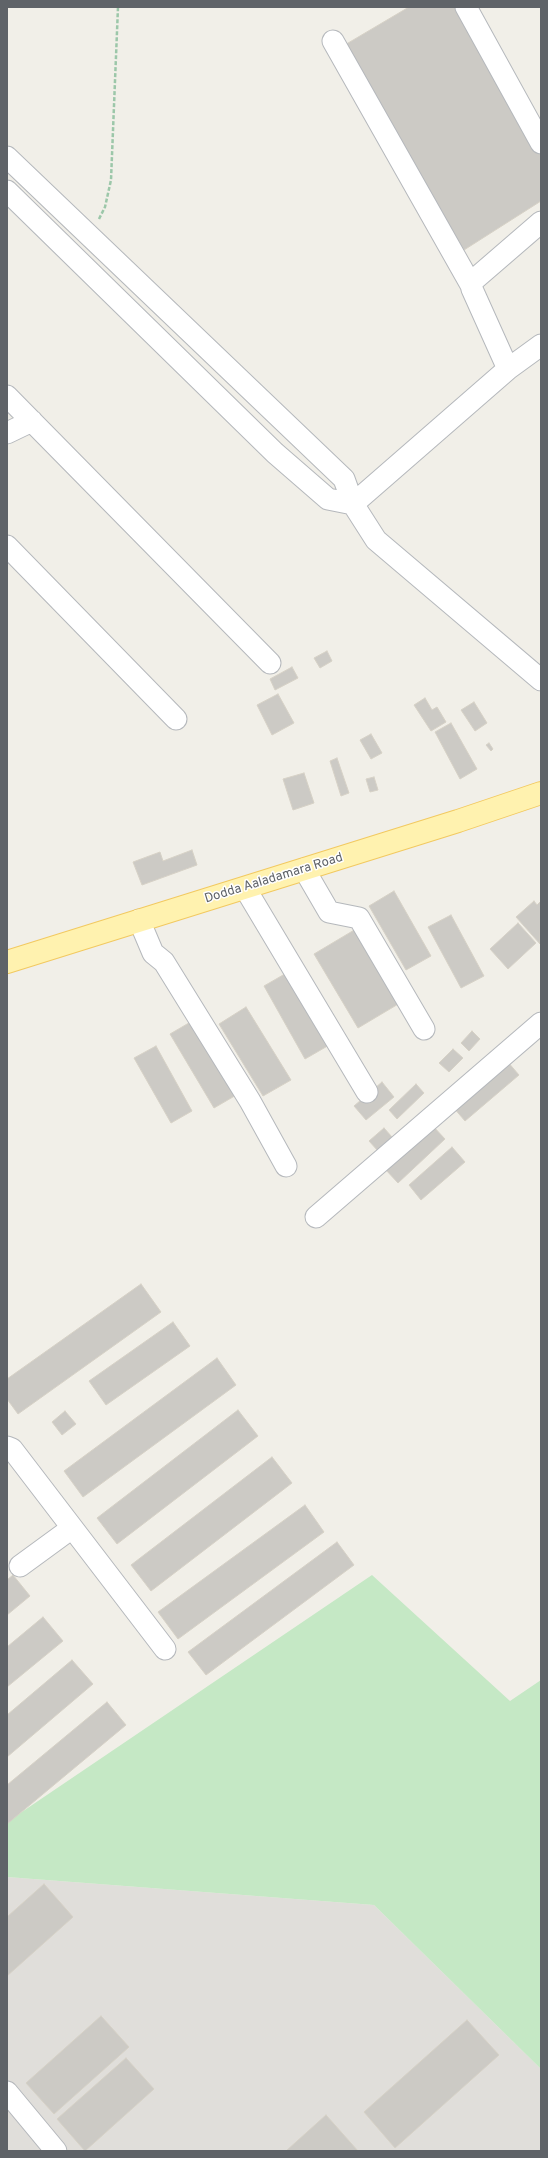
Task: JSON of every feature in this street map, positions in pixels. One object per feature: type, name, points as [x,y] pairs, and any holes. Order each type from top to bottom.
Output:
[{"type":"main road","name":"Dodda Aaladamara Road","points":[[7,962],[541,793]]},
{"type":"street","points":[[466,7],[541,143]]},
{"type":"street","points":[[333,41],[471,285],[508,369]]},
{"type":"street","points":[[7,157],[344,479],[353,504],[376,540],[541,680]]},
{"type":"street","points":[[7,191],[275,453],[328,499],[353,504]]},
{"type":"street","points":[[471,285],[475,279],[541,222]]},
{"type":"street","points":[[353,504],[508,369],[541,345]]},
{"type":"street","points":[[7,396],[270,663]]},
{"type":"street","points":[[7,433],[32,422]]},
{"type":"street","points":[[7,546],[176,719]]},
{"type":"street","points":[[304,869],[329,912],[359,918],[424,1029]]},
{"type":"street","points":[[244,888],[367,1092]]},
{"type":"street","points":[[139,920],[153,953],[164,962],[250,1101],[286,1166]]},
{"type":"street","points":[[316,1217],[541,1023]]},
{"type":"street","points":[[7,1447],[12,1450],[165,1649]]},
{"type":"street","points":[[20,1566],[72,1528]]},
{"type":"street","points":[[7,2092],[56,2151]]},
{"type":"path","points":[[89,237],[105,207],[111,180],[118,7]]},
{"type":"shaded area","points":[[7,1877],[374,1905],[541,2069],[541,2151],[7,2151]]},
{"type":"green space","points":[[372,1575],[510,1701],[541,1680],[541,2069],[374,1905],[7,1877],[7,1822]]},
{"type":"building","points":[[409,7],[458,7],[541,154],[541,201],[464,250],[343,46]]},
{"type":"building","points":[[327,651],[332,661],[320,668],[314,658]]},
{"type":"building","points":[[292,667],[298,678],[275,690],[270,679]]},
{"type":"building","points":[[278,694],[294,723],[272,735],[257,705]]},
{"type":"building","points":[[425,698],[432,710],[437,707],[446,722],[431,731],[414,705]]},
{"type":"building","points":[[474,702],[487,723],[475,731],[461,710]]},
{"type":"building","points":[[451,723],[477,769],[460,779],[435,732]]},
{"type":"building","points":[[371,734],[382,753],[371,759],[360,740]]},
{"type":"building","points":[[489,743],[493,749],[491,751],[486,745]]},
{"type":"building","points":[[337,758],[349,793],[341,796],[330,761]]},
{"type":"building","points":[[304,773],[314,803],[293,810],[283,779]]},
{"type":"building","points":[[374,777],[378,790],[370,792],[366,779]]},
{"type":"building","points":[[192,850],[197,865],[142,885],[133,862],[160,852],[163,861]]},
{"type":"building","points":[[394,891],[431,956],[406,970],[369,906]]},
{"type":"building","points":[[534,901],[537,905],[541,901],[540,944],[516,917]]},
{"type":"building","points":[[451,915],[484,976],[461,988],[428,927]]},
{"type":"building","points":[[518,923],[536,943],[508,969],[490,949]]},
{"type":"building","points":[[361,926],[405,1000],[358,1028],[314,954]]},
{"type":"building","points":[[290,971],[331,1044],[305,1059],[264,986]]},
{"type":"building","points":[[246,1007],[291,1080],[263,1096],[219,1024]]},
{"type":"building","points":[[194,1020],[238,1094],[214,1108],[170,1034]]},
{"type":"building","points":[[472,1031],[480,1039],[469,1051],[461,1043]]},
{"type":"building","points":[[156,1046],[192,1111],[171,1123],[134,1058]]},
{"type":"building","points":[[453,1049],[463,1058],[449,1072],[439,1063]]},
{"type":"building","points":[[507,1061],[519,1075],[465,1121],[453,1107]]},
{"type":"building","points":[[382,1082],[394,1097],[366,1120],[354,1106]]},
{"type":"building","points":[[416,1084],[424,1093],[397,1119],[389,1110]]},
{"type":"building","points":[[432,1125],[445,1139],[398,1183],[385,1169]]},
{"type":"building","points":[[384,1128],[392,1137],[378,1151],[369,1141]]},
{"type":"building","points":[[452,1147],[465,1162],[421,1200],[409,1185]]},
{"type":"building","points":[[141,1284],[161,1312],[18,1414],[7,1399],[7,1379]]},
{"type":"building","points":[[173,1322],[190,1346],[106,1405],[89,1381]]},
{"type":"building","points":[[217,1358],[236,1385],[83,1497],[64,1471]]},
{"type":"building","points":[[238,1410],[258,1436],[117,1544],[97,1518]]},
{"type":"building","points":[[65,1411],[76,1424],[62,1435],[52,1422]]},
{"type":"building","points":[[272,1457],[292,1483],[151,1591],[131,1565]]},
{"type":"building","points":[[305,1505],[324,1532],[178,1639],[158,1612]]},
{"type":"building","points":[[337,1542],[354,1565],[206,1675],[188,1652]]},
{"type":"building","points":[[13,1575],[30,1596],[7,1615],[7,1580]]},
{"type":"building","points":[[43,1617],[63,1641],[7,1687],[7,1647]]},
{"type":"building","points":[[72,1660],[93,1684],[7,1757],[7,1715]]},
{"type":"building","points":[[107,1702],[126,1725],[7,1824],[7,1785]]},
{"type":"building","points":[[44,1884],[73,1917],[7,1976],[7,1917]]},
{"type":"building","points":[[101,2016],[129,2047],[54,2114],[26,2083]]},
{"type":"building","points":[[467,2020],[499,2055],[395,2148],[364,2112]]},
{"type":"building","points":[[126,2058],[154,2089],[85,2151],[57,2119]]},
{"type":"building","points":[[326,2115],[358,2151],[286,2151]]}]
